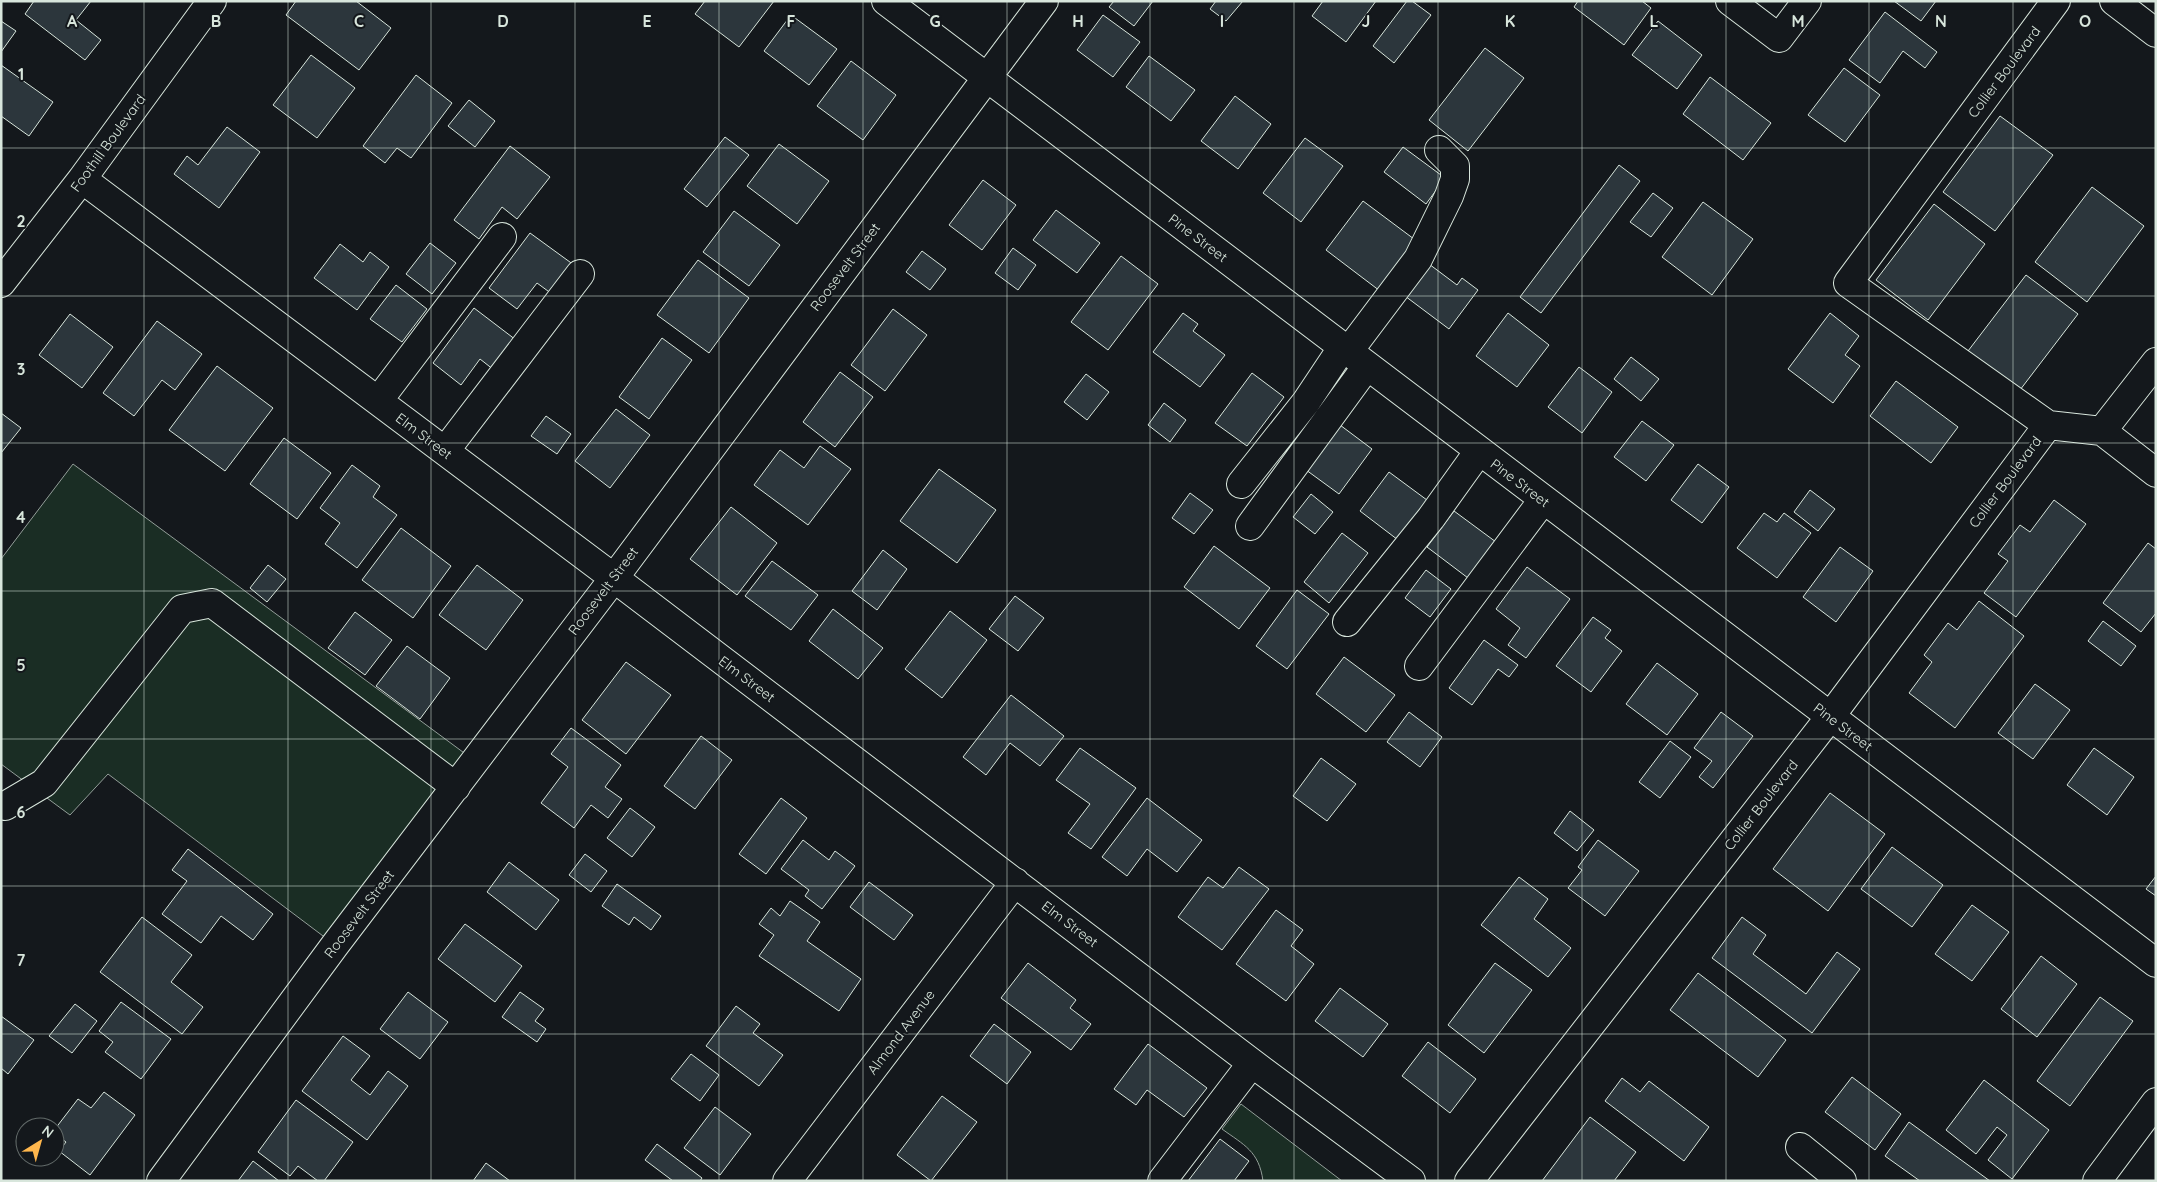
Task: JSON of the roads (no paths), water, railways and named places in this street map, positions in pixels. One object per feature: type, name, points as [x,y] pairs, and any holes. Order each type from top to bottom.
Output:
[{"type":"street","name":"Foothill Boulevard","points":[[1,284],[82,179],[212,1]]},
{"type":"street","name":"Pine Street","points":[[886,1],[2156,963]]},
{"type":"street","name":"Roosevelt Street","points":[[161,1181],[335,945],[614,578],[1044,1]]},
{"type":"street","points":[[1730,1],[1780,38],[1807,1]]},
{"type":"street","name":"Collier Boulevard","points":[[2056,1],[1848,283],[2048,425],[2102,431]]},
{"type":"street","points":[[2114,1],[2156,33]]},
{"type":"street","points":[[1250,526],[1353,355],[1418,259],[1438,221],[1456,179],[1455,166],[1439,150]]},
{"type":"street","name":"Elm Street","points":[[82,179],[614,578],[1252,1064],[1411,1181]]},
{"type":"street","points":[[378,401],[502,237]]},
{"type":"street","points":[[445,452],[580,274]]},
{"type":"street","points":[[1241,484],[1306,402],[1353,355]]},
{"type":"street","points":[[2156,362],[2102,431],[2156,473]]},
{"type":"street","name":"Collier Boulevard","points":[[1469,1181],[1830,717],[2048,425]]},
{"type":"street","points":[[1347,622],[1431,518],[1479,451]]},
{"type":"street","points":[[1419,666],[1543,500]]},
{"type":"street","points":[[5,806],[44,783],[182,609],[212,603],[456,787]]},
{"type":"street","name":"Almond Avenue","points":[[787,1181],[1015,882]]},
{"type":"street","points":[[1162,1181],[1252,1064]]},
{"type":"street","points":[[2097,1181],[2156,1102]]},
{"type":"street","points":[[1800,1147],[1842,1181]]}]
